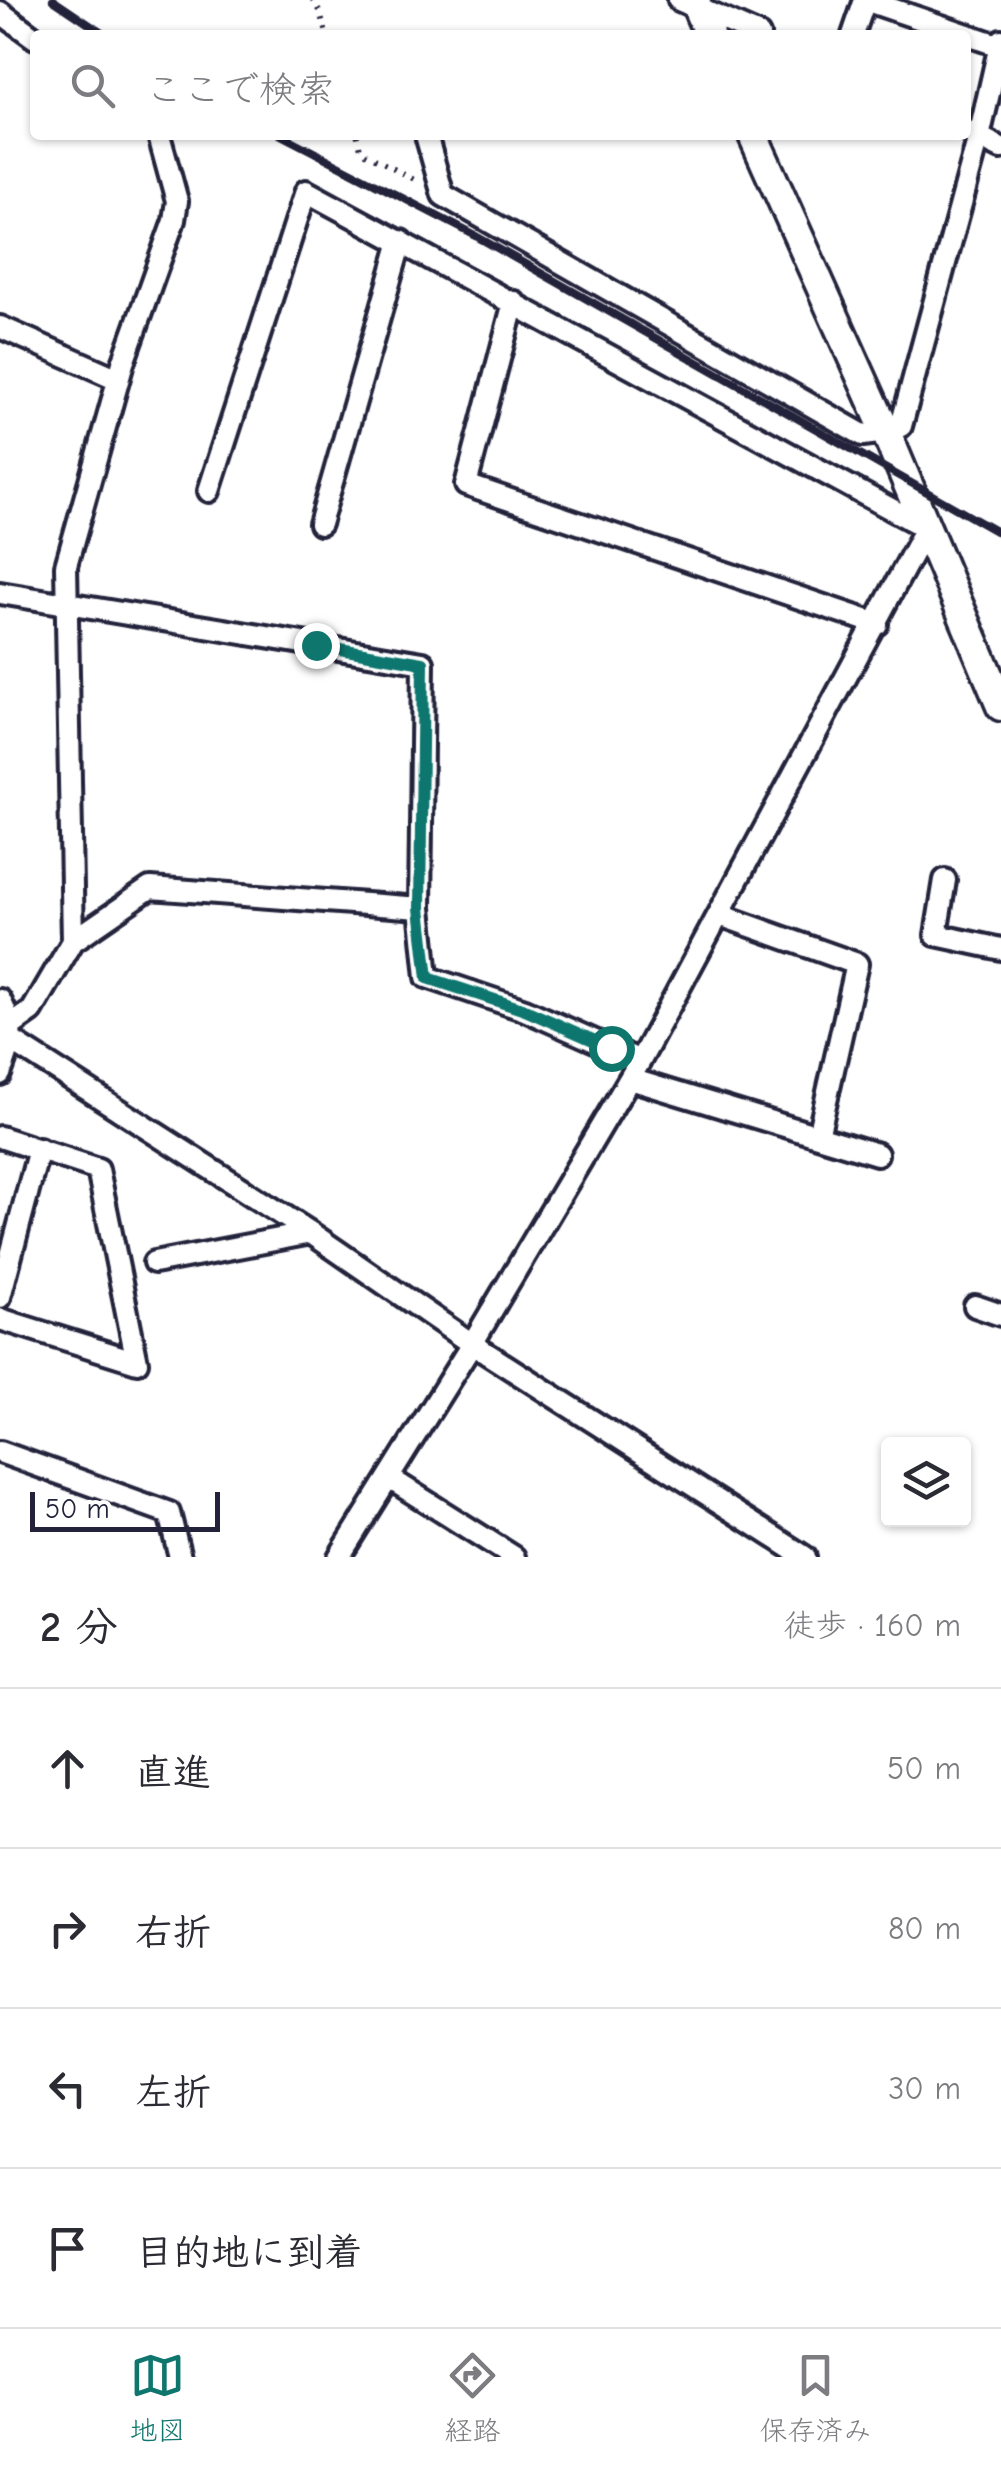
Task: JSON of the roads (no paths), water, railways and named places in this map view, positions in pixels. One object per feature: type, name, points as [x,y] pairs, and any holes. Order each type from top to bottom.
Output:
[{"type":"street","points":[[855,30],[864,0],[959,30]]},
{"type":"street","points":[[690,2],[706,30]]},
{"type":"street","points":[[690,2],[749,30]]},
{"type":"street","points":[[0,12],[30,34]]},
{"type":"street","points":[[971,34],[1000,43],[972,134],[1001,148]]},
{"type":"street","points":[[73,942],[66,566],[118,379],[178,201],[160,140]]},
{"type":"street","points":[[427,140],[442,195],[863,434],[901,426],[971,140]]},
{"type":"street","points":[[756,140],[886,432],[1001,706]]},
{"type":"street","points":[[209,491],[306,190],[926,528]]},
{"type":"street","points":[[320,524],[401,241]]},
{"type":"street","points":[[514,302],[466,485],[877,624]]},
{"type":"street","points":[[0,326],[118,379]]},
{"type":"street","points":[[339,1557],[472,1344],[635,1070],[926,528]]},
{"type":"street","points":[[0,593],[423,663],[420,908],[428,978],[525,1010],[635,1070],[878,1154]]},
{"type":"street","points":[[946,880],[936,935],[1001,948]]},
{"type":"street","points":[[0,1074],[12,1034],[32,1012],[73,942],[150,888],[420,908]]},
{"type":"street","points":[[720,916],[856,964],[818,1136]]},
{"type":"street","points":[[0,1000],[12,1034],[472,1344],[799,1555]]},
{"type":"street","points":[[0,1137],[98,1169],[137,1362],[0,1319]]},
{"type":"street","points":[[0,1298],[39,1149]]},
{"type":"street","points":[[154,1263],[312,1233]]},
{"type":"street","points":[[975,1306],[1001,1314]]},
{"type":"street","points":[[0,1452],[169,1513],[180,1557]]},
{"type":"street","points":[[389,1478],[514,1557]]},
{"type":"railway","points":[[53,0],[98,30]]},
{"type":"railway","points":[[291,140],[474,235],[1001,534]]}]
